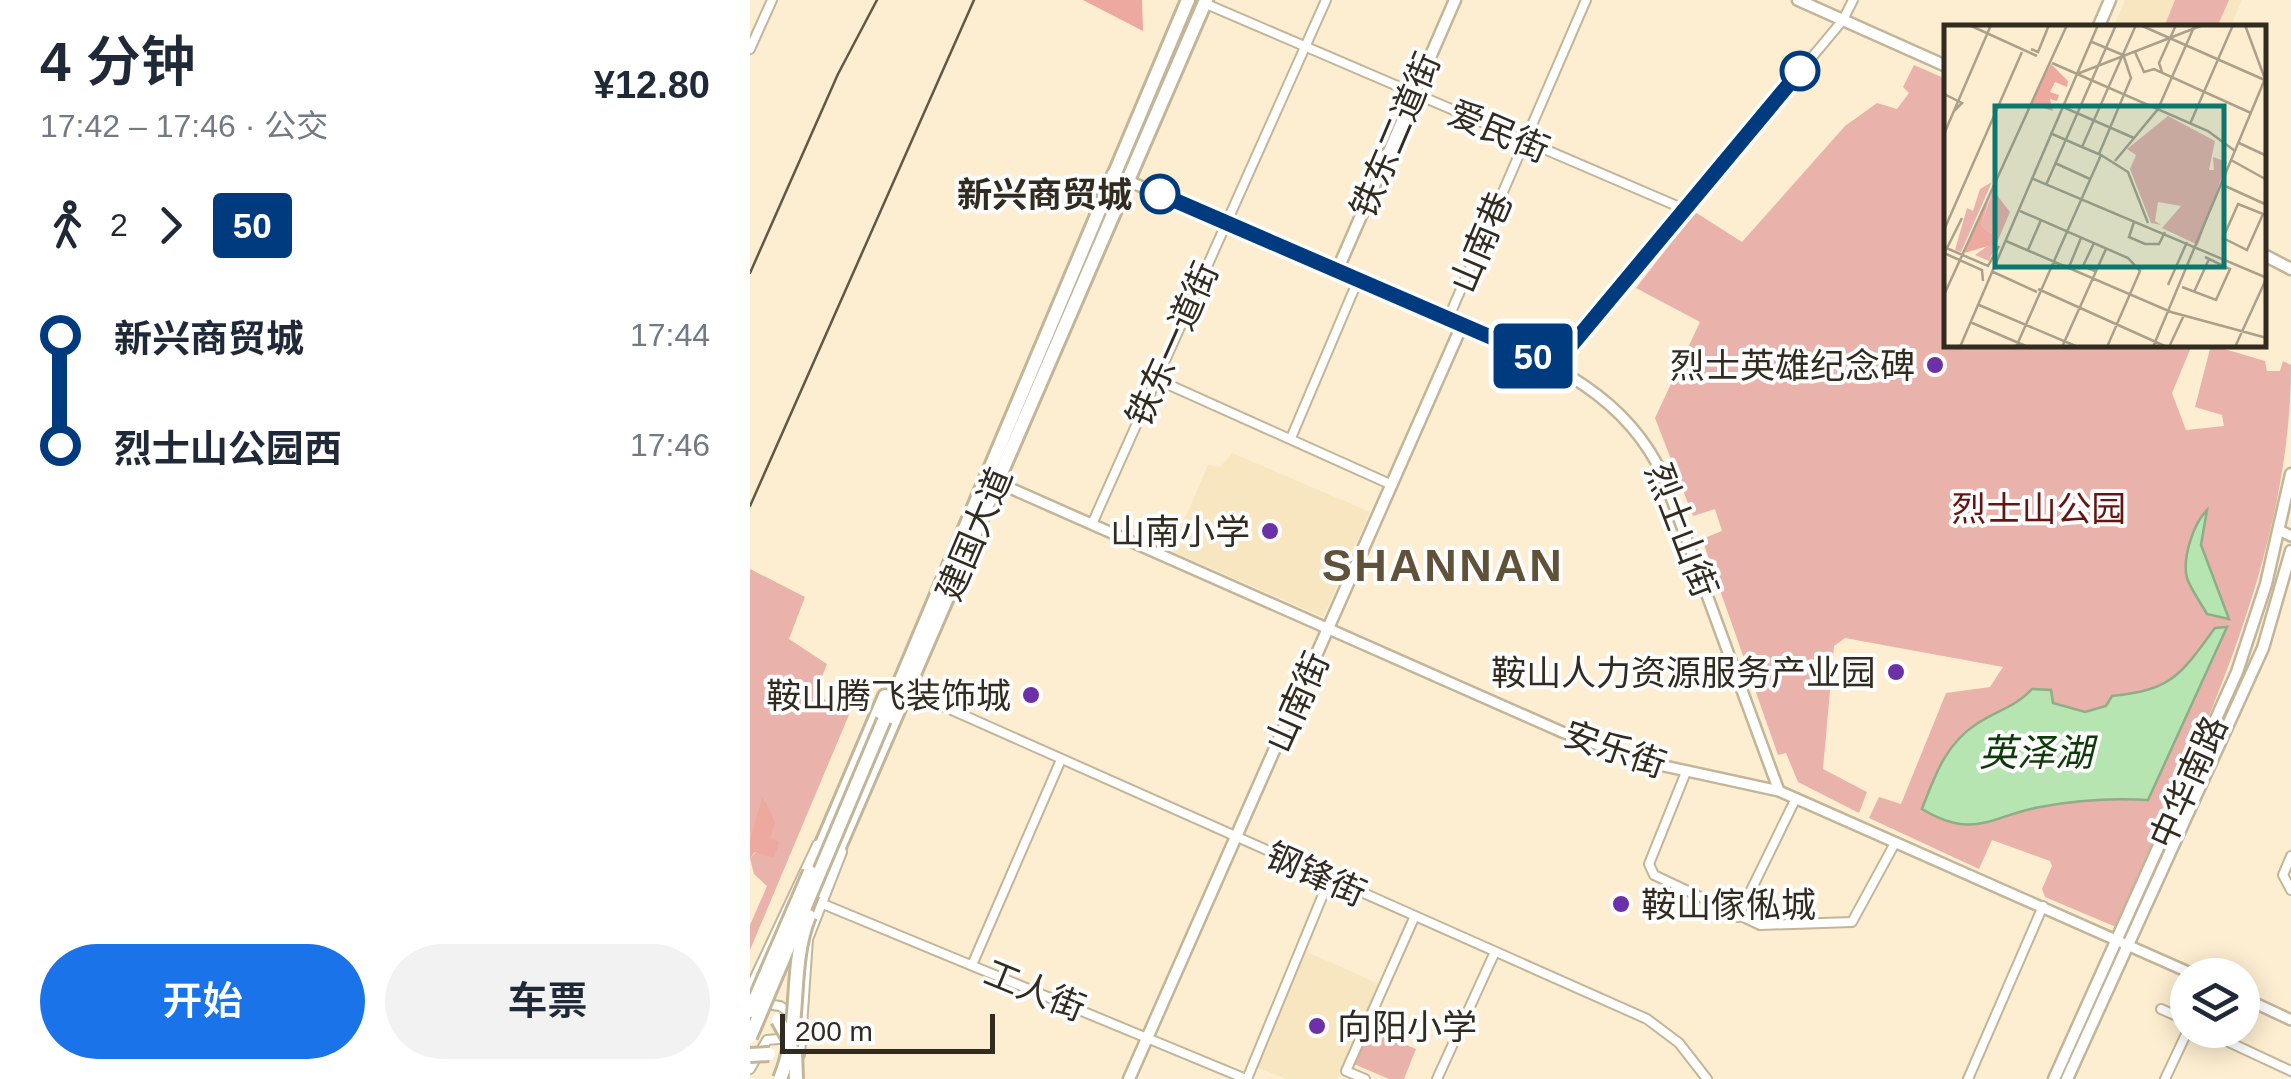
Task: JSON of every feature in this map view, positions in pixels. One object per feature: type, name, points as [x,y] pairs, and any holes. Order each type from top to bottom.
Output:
[{"type":"highway","name":"建国大道","points":[[780,1079],[796,1052],[801,946],[908,691],[1112,174],[1188,0]]},
{"type":"highway","name":"建国大道","points":[[750,1037],[930,604],[991,479],[1205,2]]},
{"type":"highway","points":[[750,1009],[895,672],[930,604]]},
{"type":"highway","points":[[750,1020],[764,1016],[778,1020],[791,1036],[796,1052]]},
{"type":"highway","points":[[795,1077],[799,1030]]},
{"type":"highway","points":[[750,1056],[775,1056],[795,1077]]},
{"type":"main road","name":"铁东二道街","points":[[1337,270],[1455,0]]},
{"type":"main road","points":[[1798,0],[1944,65]]},
{"type":"main road","points":[[2099,25],[2110,0]]},
{"type":"main road","points":[[2266,255],[2291,269]]},
{"type":"main road","name":"烈士山街","points":[[1337,270],[1462,325]]},
{"type":"main road","name":"山南街","points":[[1129,1079],[1462,325]]},
{"type":"main road","name":"中华南路","points":[[2067,1079],[2237,672],[2266,584],[2291,474]]},
{"type":"main road","name":"中华南路","points":[[2054,1079],[2124,942],[2263,648],[2291,551]]},
{"type":"street","points":[[750,49],[772,0]]},
{"type":"street","name":"铁东一道街","points":[[1092,524],[1326,0]]},
{"type":"street","name":"山南巷","points":[[1448,319],[1586,0]]},
{"type":"street","points":[[1555,365],[1844,20],[1853,0]]},
{"type":"street","name":"爱民街","points":[[1205,2],[1684,210]]},
{"type":"street","name":"烈士山街","points":[[1112,174],[1337,270]]},
{"type":"street","points":[[1291,438],[1358,280]]},
{"type":"street","name":"烈士山街","points":[[1462,325],[1555,365],[1604,398],[1643,437],[1655,457],[1780,791]]},
{"type":"street","points":[[1156,379],[1392,484]]},
{"type":"street","name":"安乐街","points":[[991,479],[1562,732],[1686,772],[1780,791],[2170,963]]},
{"type":"street","points":[[2279,530],[2291,536]]},
{"type":"street","name":"钢锋街","points":[[908,691],[1060,762],[1648,1019],[1679,1043],[1706,1079]]},
{"type":"street","points":[[972,965],[1060,762]]},
{"type":"street","points":[[1686,772],[1649,864],[1654,876],[1760,925],[1852,922],[1895,842]]},
{"type":"street","points":[[1738,916],[1796,798]]},
{"type":"street","points":[[750,988],[806,860],[828,829]]},
{"type":"street","points":[[2291,856],[2283,875],[2291,890]]},
{"type":"street","points":[[1246,1079],[1329,880]]},
{"type":"street","name":"工人街","points":[[821,898],[1246,1079]]},
{"type":"street","points":[[1968,1079],[2042,906]]},
{"type":"street","points":[[1365,1079],[1346,1070],[1414,918]]},
{"type":"street","points":[[1437,1079],[1494,954]]},
{"type":"street","points":[[2260,1005],[2291,1020]]},
{"type":"street","points":[[750,1009],[780,1006],[792,1014],[799,1030]]},
{"type":"street","points":[[2161,1010],[2170,1014]]},
{"type":"street","points":[[750,1069],[760,1047],[774,1038],[792,1038],[795,1077]]},
{"type":"street","points":[[2165,1079],[2180,1048]]},
{"type":"street","points":[[2242,1048],[2291,1071]]},
{"type":"shaded area","points":[[1083,0],[1142,0],[1143,31]]},
{"type":"shaded area","points":[[2125,0],[2242,0],[2231,25],[2114,25]]},
{"type":"shaded area","name":"山南小学","points":[[1232,453],[1370,512],[1323,617],[1171,551],[1208,465],[1220,467]]},
{"type":"shaded area","points":[[763,797],[775,823],[770,838],[779,842],[774,858],[755,852],[750,858],[750,838]]},
{"type":"shaded area","name":"向阳小学","points":[[1305,951],[1379,984],[1337,1079],[1287,1079],[1256,1067]]},
{"type":"green space","points":[[2175,0],[2229,0],[2218,25],[2165,25]]},
{"type":"green space","name":"烈士山公园","points":[[1914,65],[1944,78],[1944,348],[2191,348],[2172,393],[2186,430],[2224,426],[2222,415],[2195,407],[2210,348],[2265,361],[2267,371],[2280,371],[2283,361],[2291,365],[2287,438],[2275,511],[2256,582],[2206,723],[2116,927],[2045,897],[2042,889],[2052,866],[2050,861],[1992,840],[1979,869],[1869,818],[1879,797],[1901,804],[1946,693],[1990,687],[2003,667],[1845,638],[1834,646],[1823,769],[1867,792],[1859,813],[1798,782],[1786,753],[1778,755],[1702,539],[1722,531],[1715,509],[1693,516],[1655,418],[1700,322],[1636,288],[1695,212],[1742,242],[1845,126],[1877,103],[1897,109],[1909,93],[1903,87]]},
{"type":"green space","points":[[750,569],[805,597],[789,639],[827,664],[815,695],[851,710],[750,950],[750,925],[767,886],[754,874],[750,858],[770,838],[764,798],[750,838]]},
{"type":"green space","points":[[1368,1029],[1416,1049],[1404,1079],[1389,1079],[1354,1064]]},
{"type":"water","points":[[2207,510],[2201,545],[2229,619],[2207,614],[2187,578],[2190,542]]},
{"type":"water","name":"英泽湖","points":[[2227,627],[2148,800],[2067,803],[1970,825],[1922,809],[1937,772],[1958,740],[2032,689],[2051,690],[2053,703],[2085,712],[2106,706],[2112,696],[2148,690],[2172,678],[2215,628]]},
{"type":"railway","points":[[750,273],[838,74],[877,0]]},
{"type":"railway","points":[[750,506],[974,0]]},
{"type":"bus line","name":"50","points":[[1160,194],[1555,365],[1800,71]]},
{"type":"place","name":"新兴商贸城","points":[[1160,194]]},
{"type":"place","name":"烈士英雄纪念碑","points":[[1935,365]]},
{"type":"place","name":"山南小学","points":[[1270,531]]},
{"type":"place","name":"鞍山人力资源服务产业园","points":[[1896,672]]},
{"type":"place","name":"鞍山腾飞装饰城","points":[[1031,695]]},
{"type":"place","name":"鞍山傢俬城","points":[[1621,904]]},
{"type":"place","name":"向阳小学","points":[[1317,1026]]},
{"type":"district","name":"SHANNAN","points":[[1443,565]]}]
